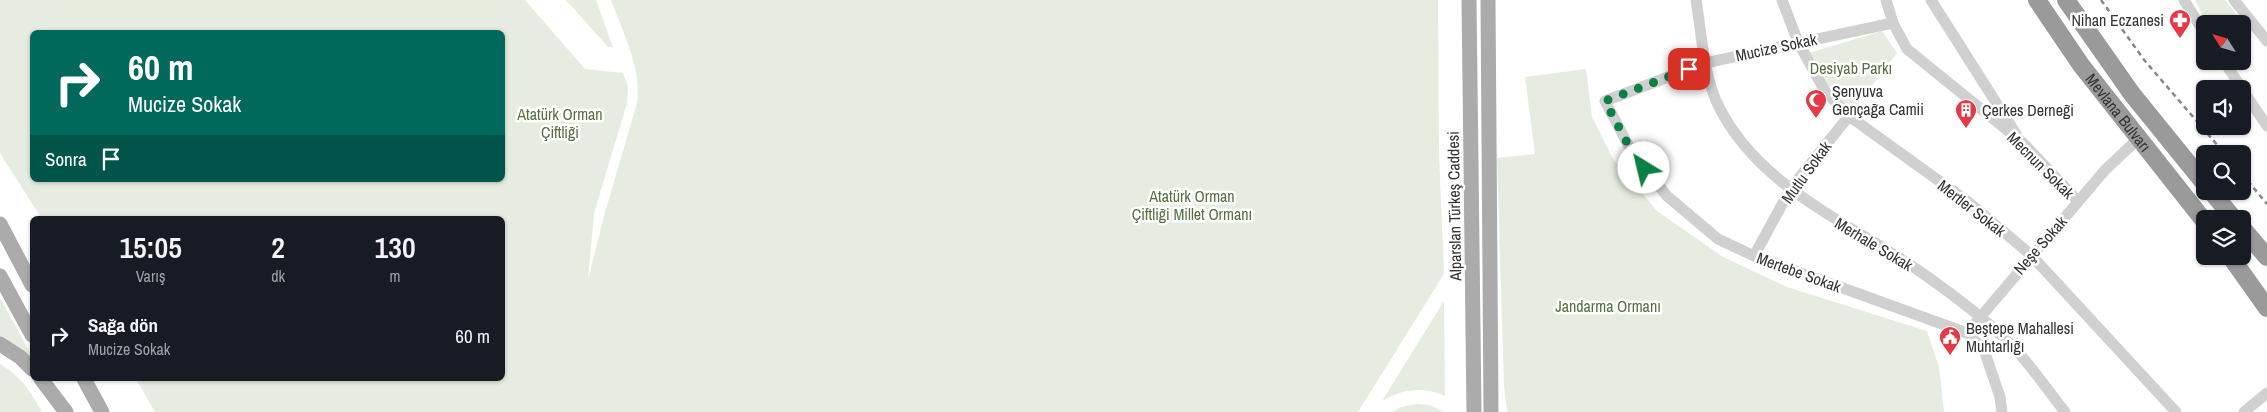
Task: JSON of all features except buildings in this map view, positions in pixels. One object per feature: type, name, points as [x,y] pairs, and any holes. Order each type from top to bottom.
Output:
[{"type":"highway","name":"Mevlana Bulvarı","points":[[2037,0],[2081,65],[2196,211]]},
{"type":"highway","name":"Mevlana Bulvarı","points":[[2066,0],[2132,94],[2196,173]]},
{"type":"highway","points":[[2218,200],[2227,210]]},
{"type":"highway","points":[[2251,238],[2267,257]]},
{"type":"highway","points":[[2236,265],[2267,308]]},
{"type":"highway","points":[[2244,265],[2267,291]]},
{"type":"main road","name":"Alparslan Türkeş Caddesi","points":[[1469,0],[1474,412]]},
{"type":"main road","points":[[1488,0],[1491,412]]},
{"type":"main road","points":[[0,224],[30,281]]},
{"type":"main road","points":[[0,276],[30,332]]},
{"type":"main road","points":[[0,344],[30,366]]},
{"type":"main road","points":[[1491,359],[1498,412]]},
{"type":"main road","points":[[43,381],[67,412]]},
{"type":"main road","points":[[54,381],[67,412]]},
{"type":"main road","points":[[85,381],[102,412]]},
{"type":"street","name":"Merhale Sokak","points":[[1696,0],[1705,63],[1718,106],[1736,136],[1764,165],[1820,211],[1925,274],[2013,346],[2065,412]]},
{"type":"street","name":"Mertler Sokak","points":[[1782,0],[1798,42],[1825,91],[1849,116],[1967,201],[2030,255],[2176,412]]},
{"type":"street","name":"Mecnun Sokak","points":[[1886,0],[1893,23],[1907,49],[2020,141],[2078,201]]},
{"type":"street","points":[[1931,0],[2020,141]]},
{"type":"street","points":[[2184,0],[2196,19]]},
{"type":"street","points":[[2234,0],[2267,42]]},
{"type":"street","name":"Mucize Sokak","points":[[1605,101],[1705,63],[1893,23]]},
{"type":"street","name":"Mertebe Sokak","points":[[1605,101],[1633,154],[1667,196],[1718,240],[1754,256],[1967,333],[1984,350],[2000,397],[2002,412]]},
{"type":"street","points":[[2251,102],[2267,126]]},
{"type":"street","name":"Mutlu Sokak","points":[[1754,256],[1791,188],[1849,116]]},
{"type":"street","name":"Neşe Sokak","points":[[1967,333],[2030,255],[2105,170],[2138,139]]},
{"type":"street","points":[[2244,412],[2267,394]]},
{"type":"green space","name":"Atatürk Orman Çiftliği Millet Ormanı","points":[[0,0],[525,0],[585,69],[623,73],[628,87],[627,103],[594,213],[588,280],[604,216],[637,103],[637,77],[634,64],[611,0],[1438,0],[1439,153],[1444,274],[1358,412],[155,412],[137,381],[505,381],[505,216],[40,216],[0,153]]},
{"type":"green space","points":[[566,0],[596,0],[613,47],[608,47]]},
{"type":"green space","points":[[2195,0],[2225,0],[2237,15],[2202,15]]},
{"type":"green space","name":"Desiyab Parkı","points":[[1882,31],[1897,53],[1852,112],[1834,94],[1809,53]]},
{"type":"green space","name":"Jandarma Ormanı","points":[[1586,69],[1592,117],[1613,159],[1657,211],[1723,257],[1787,287],[1927,331],[1939,367],[1944,412],[1507,412],[1504,385],[1497,158],[1535,154],[1525,77]]},
{"type":"green space","points":[[0,298],[30,352],[30,357],[0,339]]},
{"type":"green space","points":[[1444,301],[1445,396],[1429,391],[1413,390],[1382,401]]},
{"type":"green space","points":[[0,364],[25,385],[42,412],[0,412]]},
{"type":"green space","points":[[1417,404],[1430,405],[1444,412],[1392,412],[1401,407]]},
{"type":"railway","points":[[2101,0],[2145,61],[2217,145]]},
{"type":"railway","points":[[2251,185],[2267,204]]},
{"type":"place","name":"Nihan Eczanesi","points":[[2180,39]]},
{"type":"place","name":"Şenyuva Gençağa Camii","points":[[1816,119]]},
{"type":"place","name":"Çerkes Derneği","points":[[1966,129]]},
{"type":"place","name":"Beştepe Mahallesi Muhtarlığı","points":[[1950,356]]},
{"type":"route","points":[[1644,168],[1633,154],[1605,101],[1689,69]]},
{"type":"park label","name":"Atatürk Orman Çiftliği","points":[[560,123]]}]
